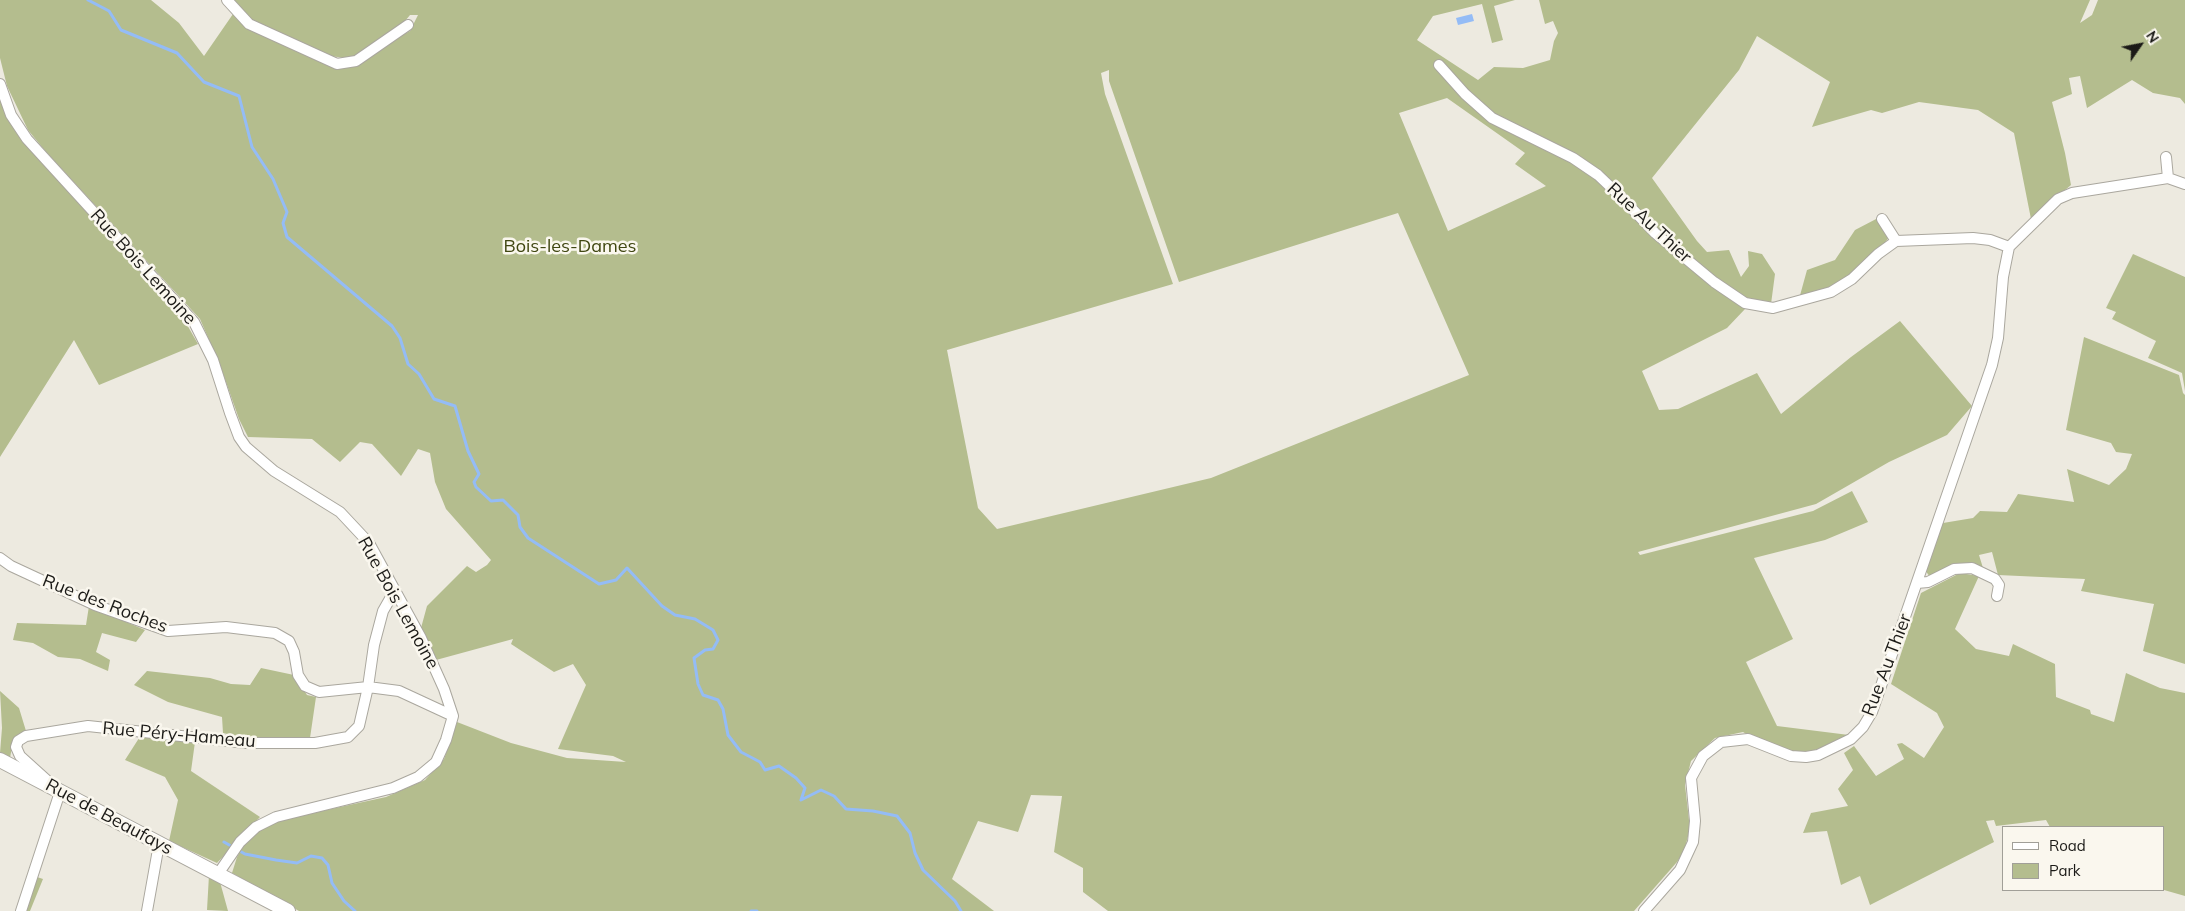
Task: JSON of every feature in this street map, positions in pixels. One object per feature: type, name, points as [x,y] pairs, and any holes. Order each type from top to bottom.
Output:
[{"type":"street","points":[[227,0],[249,24],[337,64],[356,61],[408,25]]},
{"type":"street","name":"Rue Au Thier","points":[[1439,65],[1465,94],[1492,118],[1573,158],[1598,175],[1655,234],[1714,282],[1745,303],[1773,308],[1831,292],[1852,279],[1878,254],[1896,241]]},
{"type":"street","name":"Rue Bois Lemoine","points":[[0,84],[11,115],[27,139],[194,322],[212,360],[230,413],[246,447],[274,471],[328,504],[350,522],[369,543],[421,638],[444,689],[452,716]]},
{"type":"street","points":[[2166,157],[2168,178]]},
{"type":"street","points":[[1882,220],[1896,241],[1973,238],[1990,240],[2009,246],[2058,199],[2072,193],[2168,178],[2185,184]]},
{"type":"street","name":"Rue Au Thier","points":[[1644,911],[1680,870],[1693,842],[1695,821],[1691,778],[1703,756],[1721,742],[1748,739],[1791,756],[1806,757],[1837,747],[1852,739],[1863,727],[1872,712],[1992,365],[1998,338],[2003,277],[2009,246]]},
{"type":"street","name":"Rue des Roches","points":[[2,562],[95,604],[168,631],[226,627],[274,633],[289,641],[294,652],[298,675],[305,686],[319,692],[368,687]]},
{"type":"street","points":[[1917,583],[1928,582],[1954,569],[1972,568],[1995,579],[1999,585],[1997,596]]},
{"type":"street","name":"Rue Péry-Hameau","points":[[57,789],[46,777],[20,756],[16,747],[18,741],[26,736],[88,726],[246,743],[315,743],[348,737],[359,726],[378,628],[383,611],[395,590]]},
{"type":"street","points":[[218,874],[240,842],[256,827],[276,817],[393,788],[418,777],[436,762],[446,740],[452,716],[399,691],[368,687]]},
{"type":"street","name":"Rue de Beaufays","points":[[0,760],[288,911]]},
{"type":"street","points":[[21,911],[57,789]]},
{"type":"street","points":[[147,911],[159,844]]},
{"type":"green space","name":"Bois-les-Dames","points":[[0,0],[151,0],[179,23],[204,56],[233,14],[340,69],[410,31],[418,15],[410,15],[396,32],[353,59],[330,56],[248,18],[233,0],[1515,0],[1494,6],[1503,40],[1492,43],[1482,4],[1433,16],[1417,40],[1478,80],[1494,67],[1523,68],[1550,60],[1554,41],[1558,33],[1553,21],[1545,24],[1539,0],[2090,0],[2080,23],[2092,15],[2098,0],[2185,0],[2185,104],[2180,98],[2153,93],[2132,80],[2087,108],[2080,76],[2069,78],[2072,94],[2052,102],[2071,185],[2031,219],[2014,133],[1978,110],[1919,102],[1882,113],[1871,110],[1812,127],[1830,82],[1757,36],[1739,70],[1652,178],[1707,252],[1729,250],[1741,277],[1749,266],[1748,251],[1762,254],[1775,274],[1771,304],[1745,309],[1727,328],[1642,371],[1659,410],[1678,409],[1757,373],[1781,414],[1851,357],[1900,321],[1972,406],[1947,435],[1889,462],[1816,504],[1638,552],[1640,555],[1813,511],[1852,491],[1868,522],[1825,540],[1754,558],[1793,639],[1746,662],[1777,726],[1849,735],[1844,740],[1800,755],[1760,742],[1743,732],[1715,738],[1691,761],[1685,785],[1690,829],[1684,851],[1677,862],[1634,911],[1108,911],[1083,892],[1083,868],[1054,852],[1062,796],[1031,795],[1018,832],[978,821],[952,879],[994,911],[299,911],[232,873],[237,857],[249,837],[271,822],[386,797],[425,780],[444,759],[457,722],[511,743],[567,758],[626,762],[613,756],[558,749],[586,685],[573,664],[554,672],[511,644],[513,639],[436,660],[421,628],[427,606],[467,566],[476,572],[491,560],[446,509],[435,482],[430,453],[418,449],[401,476],[372,444],[360,442],[340,462],[312,439],[248,437],[239,419],[220,365],[200,319],[28,130],[7,86],[0,58]],"holes":[[[1109,70],[1109,81],[1179,282],[1398,213],[1469,375],[1211,478],[997,529],[978,508],[947,350],[1173,284],[1105,94],[1101,73]],[[1447,98],[1525,153],[1515,164],[1546,186],[1448,231],[1399,113]]]},
{"type":"green space","points":[[0,95],[6,115],[178,309],[198,344],[99,385],[74,340],[0,457]]},
{"type":"green space","points":[[1878,218],[1878,222],[1889,237],[1865,272],[1839,288],[1799,299],[1807,270],[1835,260],[1855,230]]},
{"type":"green space","points":[[2133,254],[2185,277],[2185,391],[2182,373],[2148,358],[2156,341],[2112,319],[2116,312],[2106,308]]},
{"type":"green space","points":[[2084,337],[2179,375],[2185,395],[2185,664],[2143,651],[2154,604],[2081,591],[2085,579],[1998,575],[1992,552],[1979,555],[1983,568],[1930,577],[1925,570],[1943,523],[1973,518],[1980,511],[2007,512],[2018,494],[2074,502],[2067,469],[2109,485],[2126,469],[2132,454],[2116,452],[2111,443],[2066,430]]},
{"type":"green space","points":[[1960,573],[1979,576],[1955,629],[1976,649],[2009,656],[2013,644],[2055,664],[2056,697],[2090,710],[2091,714],[2114,722],[2126,673],[2160,688],[2185,693],[2185,896],[2165,890],[2165,826],[2049,826],[2046,820],[1996,826],[1994,820],[1986,821],[1994,842],[1870,905],[1860,876],[1841,885],[1827,831],[1803,833],[1811,813],[1848,806],[1838,789],[1853,770],[1844,753],[1854,746],[1876,776],[1904,759],[1897,744],[1902,743],[1924,758],[1944,727],[1937,713],[1891,684],[1921,593]]},
{"type":"green space","points":[[89,606],[145,630],[136,642],[102,633],[96,652],[110,660],[108,671],[80,659],[58,657],[33,643],[13,640],[17,623],[86,625]]},
{"type":"green space","points":[[261,668],[294,675],[307,695],[316,697],[310,738],[249,739],[223,733],[222,717],[168,702],[134,685],[147,671],[210,678],[231,684],[250,685]]},
{"type":"green space","points":[[0,691],[19,708],[26,731],[13,741],[10,758],[0,753],[2,728]]},
{"type":"green space","points":[[141,735],[195,742],[191,771],[260,817],[217,863],[169,841],[178,800],[165,777],[125,760]]},
{"type":"green space","points":[[209,875],[220,882],[228,911],[207,910]]},
{"type":"green space","points":[[37,877],[43,879],[30,911],[24,911]]},
{"type":"water","points":[[1472,14],[1474,21],[1458,25],[1456,18]]},
{"type":"waterway","points":[[88,0],[109,11],[121,30],[177,53],[204,82],[239,96],[252,147],[273,179],[287,212],[283,223],[287,237],[392,326],[400,338],[408,364],[419,374],[434,399],[455,406],[468,451],[479,474],[474,482],[476,487],[491,501],[503,500],[518,515],[520,527],[528,538],[599,584],[616,580],[627,568],[662,606],[675,615],[695,619],[713,630],[718,640],[713,649],[705,650],[694,658],[698,684],[703,695],[718,700],[723,709],[728,735],[741,752],[760,762],[765,770],[779,766],[796,778],[805,788],[801,800],[821,790],[834,796],[846,809],[873,811],[897,816],[910,833],[915,853],[923,870],[955,901],[961,911]]},
{"type":"waterway","points":[[224,842],[245,854],[276,860],[297,863],[311,856],[322,858],[328,865],[332,883],[344,901],[355,911]]},
{"type":"waterway","points":[[751,911],[757,911]]}]
